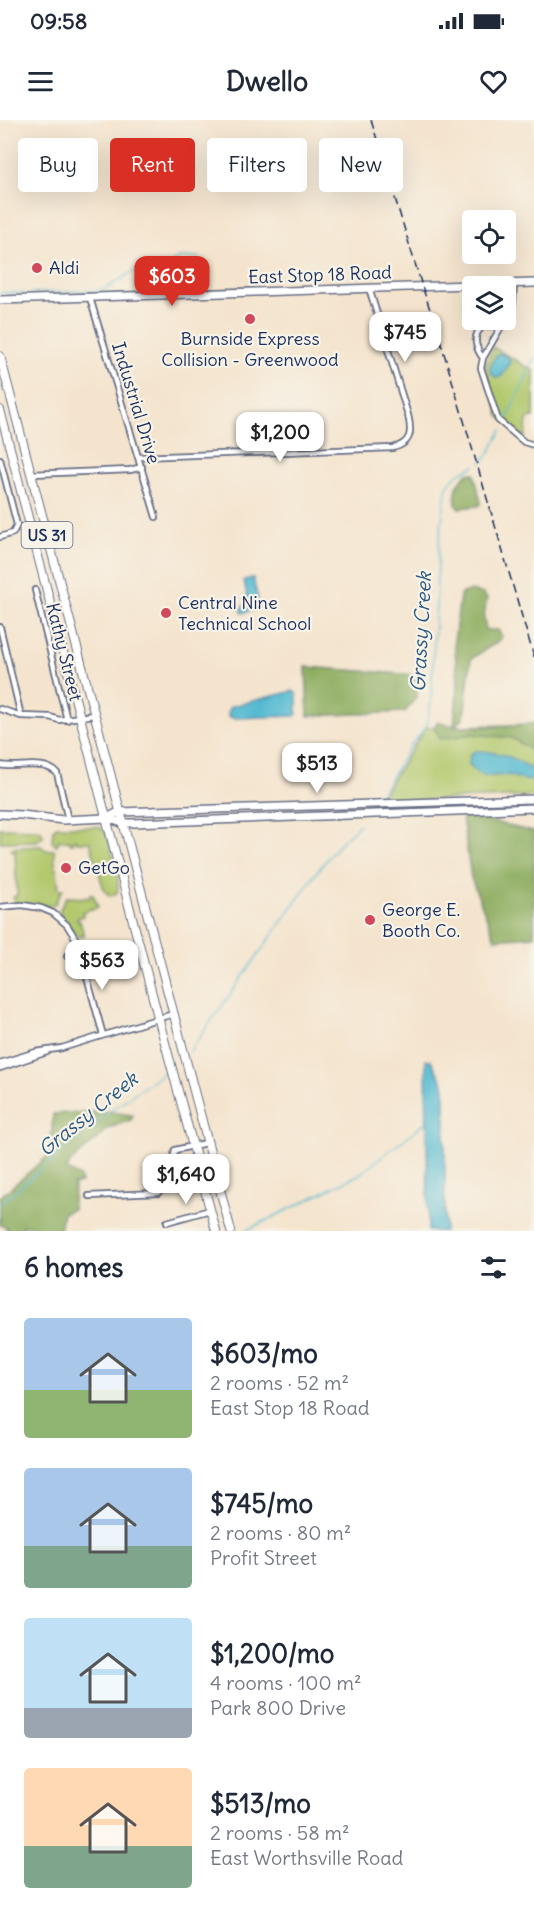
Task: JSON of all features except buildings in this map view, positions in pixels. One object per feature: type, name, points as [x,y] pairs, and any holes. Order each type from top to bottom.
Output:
[{"type":"main road","name":"East Stop 18 Road","points":[[516,284],[534,283]]},
{"type":"main road","name":"East Stop 18 Road","points":[[0,300],[462,285]]},
{"type":"main road","name":"US 31","points":[[0,356],[231,1231]]},
{"type":"main road","name":"US 31","points":[[0,410],[216,1231]]},
{"type":"main road","points":[[107,818],[119,812],[534,799]]},
{"type":"main road","points":[[0,814],[68,820],[107,818],[122,823],[534,808]]},
{"type":"street","points":[[139,457],[393,448],[403,445],[411,429],[408,415],[369,288]]},
{"type":"street","name":"Industrial Drive","points":[[90,298],[156,516]]},
{"type":"street","points":[[481,330],[477,333],[475,341],[476,348],[483,358]]},
{"type":"street","points":[[499,330],[483,358],[481,368],[499,421],[524,442],[534,445]]},
{"type":"street","points":[[0,459],[16,525],[13,533],[0,537]]},
{"type":"street","points":[[31,474],[142,468]]},
{"type":"street","name":"Kathy Street","points":[[35,590],[67,720]]},
{"type":"street","points":[[0,627],[21,716]]},
{"type":"street","points":[[0,709],[21,716],[67,720],[93,715]]},
{"type":"street","points":[[0,765],[51,767],[57,773],[68,820]]},
{"type":"street","points":[[0,907],[31,906],[53,913],[67,925],[78,941],[104,1035]]},
{"type":"street","points":[[67,956],[81,952]]},
{"type":"street","points":[[0,1063],[36,1052],[49,1051],[173,1014]]},
{"type":"street","points":[[0,1068],[38,1057],[49,1051]]},
{"type":"street","points":[[89,1196],[158,1193],[168,1182],[176,1150],[206,1143]]},
{"type":"street","points":[[167,1222],[210,1210]]},
{"type":"green space","points":[[493,347],[534,371],[534,417],[527,420],[525,438],[499,416],[485,365]]},
{"type":"green space","points":[[468,473],[474,473],[481,503],[479,506],[459,508],[456,505],[456,491],[461,480]]},
{"type":"green space","points":[[471,591],[483,594],[487,599],[484,617],[486,630],[498,630],[502,636],[500,640],[471,659],[464,717],[455,726],[503,727],[534,723],[534,752],[512,738],[473,734],[440,739],[434,727],[438,722],[454,726],[458,682],[454,641],[460,596],[462,593]]},
{"type":"green space","points":[[306,667],[416,675],[417,696],[405,712],[308,716]]},
{"type":"green space","points":[[534,724],[534,796],[378,802],[426,727]]},
{"type":"green space","points":[[462,817],[534,832],[534,936],[495,939],[471,878]]},
{"type":"green space","points":[[57,826],[99,827],[104,830],[117,870],[117,893],[110,896],[104,890],[90,842],[77,842],[76,839],[71,844],[69,840],[58,841],[57,845],[52,842],[53,829]]},
{"type":"green space","points":[[0,828],[38,829],[43,836],[37,841],[0,842]]},
{"type":"green space","points":[[41,846],[45,850],[54,850],[58,889],[63,889],[52,906],[16,903],[13,897],[17,896],[15,850],[11,851],[10,848]]},
{"type":"green space","points":[[90,894],[93,894],[98,907],[82,912],[83,916],[77,918],[84,936],[79,937],[60,915],[60,909],[66,897],[90,898]]},
{"type":"green space","points":[[104,1111],[133,1115],[131,1120],[109,1128],[70,1163],[67,1170],[80,1177],[81,1183],[74,1184],[73,1209],[63,1213],[59,1231],[37,1231],[34,1226],[22,1226],[23,1231],[6,1231],[7,1227],[0,1225],[0,1197],[50,1154],[53,1114]]},
{"type":"water","points":[[500,353],[509,358],[510,362],[502,376],[497,378],[490,369],[494,359]]},
{"type":"water","points":[[253,578],[260,608],[242,613],[241,608],[248,602],[244,580]]},
{"type":"water","points":[[293,691],[297,694],[297,714],[295,716],[233,718],[228,716],[229,708],[232,706]]},
{"type":"water","points":[[476,751],[492,752],[514,759],[534,772],[534,780],[509,775],[489,776],[478,773],[469,764],[470,754]]},
{"type":"water","points":[[426,1060],[431,1060],[445,1087],[445,1231],[428,1231]]},
{"type":"waterway","points":[[31,293],[104,290],[132,272],[161,268],[180,258],[200,257]]},
{"type":"waterway","points":[[0,293],[24,293]]},
{"type":"waterway","name":"Grassy Creek","points":[[506,421],[534,359]]},
{"type":"waterway","name":"Grassy Creek","points":[[481,463],[502,430]]},
{"type":"waterway","name":"Grassy Creek","points":[[378,799],[412,743],[426,728],[431,702],[439,544],[446,490],[454,478],[475,466]]},
{"type":"waterway","name":"Grassy Creek","points":[[190,1051],[319,869],[340,843],[359,825]]},
{"type":"waterway","name":"Grassy Creek","points":[[0,1204],[107,1113],[167,1070]]},
{"type":"waterway","points":[[245,1231],[360,1174],[426,1122]]},
{"type":"railway","points":[[371,120],[438,333],[534,657]]},
{"type":"place","name":"Aldi","points":[[37,268]]},
{"type":"place","name":"Burnside Express Collision - Greenwood","points":[[250,319]]},
{"type":"place","name":"Central Nine Technical School","points":[[166,613]]},
{"type":"place","name":"GetGo","points":[[66,868]]},
{"type":"place","name":"George E. Booth Co.","points":[[370,920]]}]
